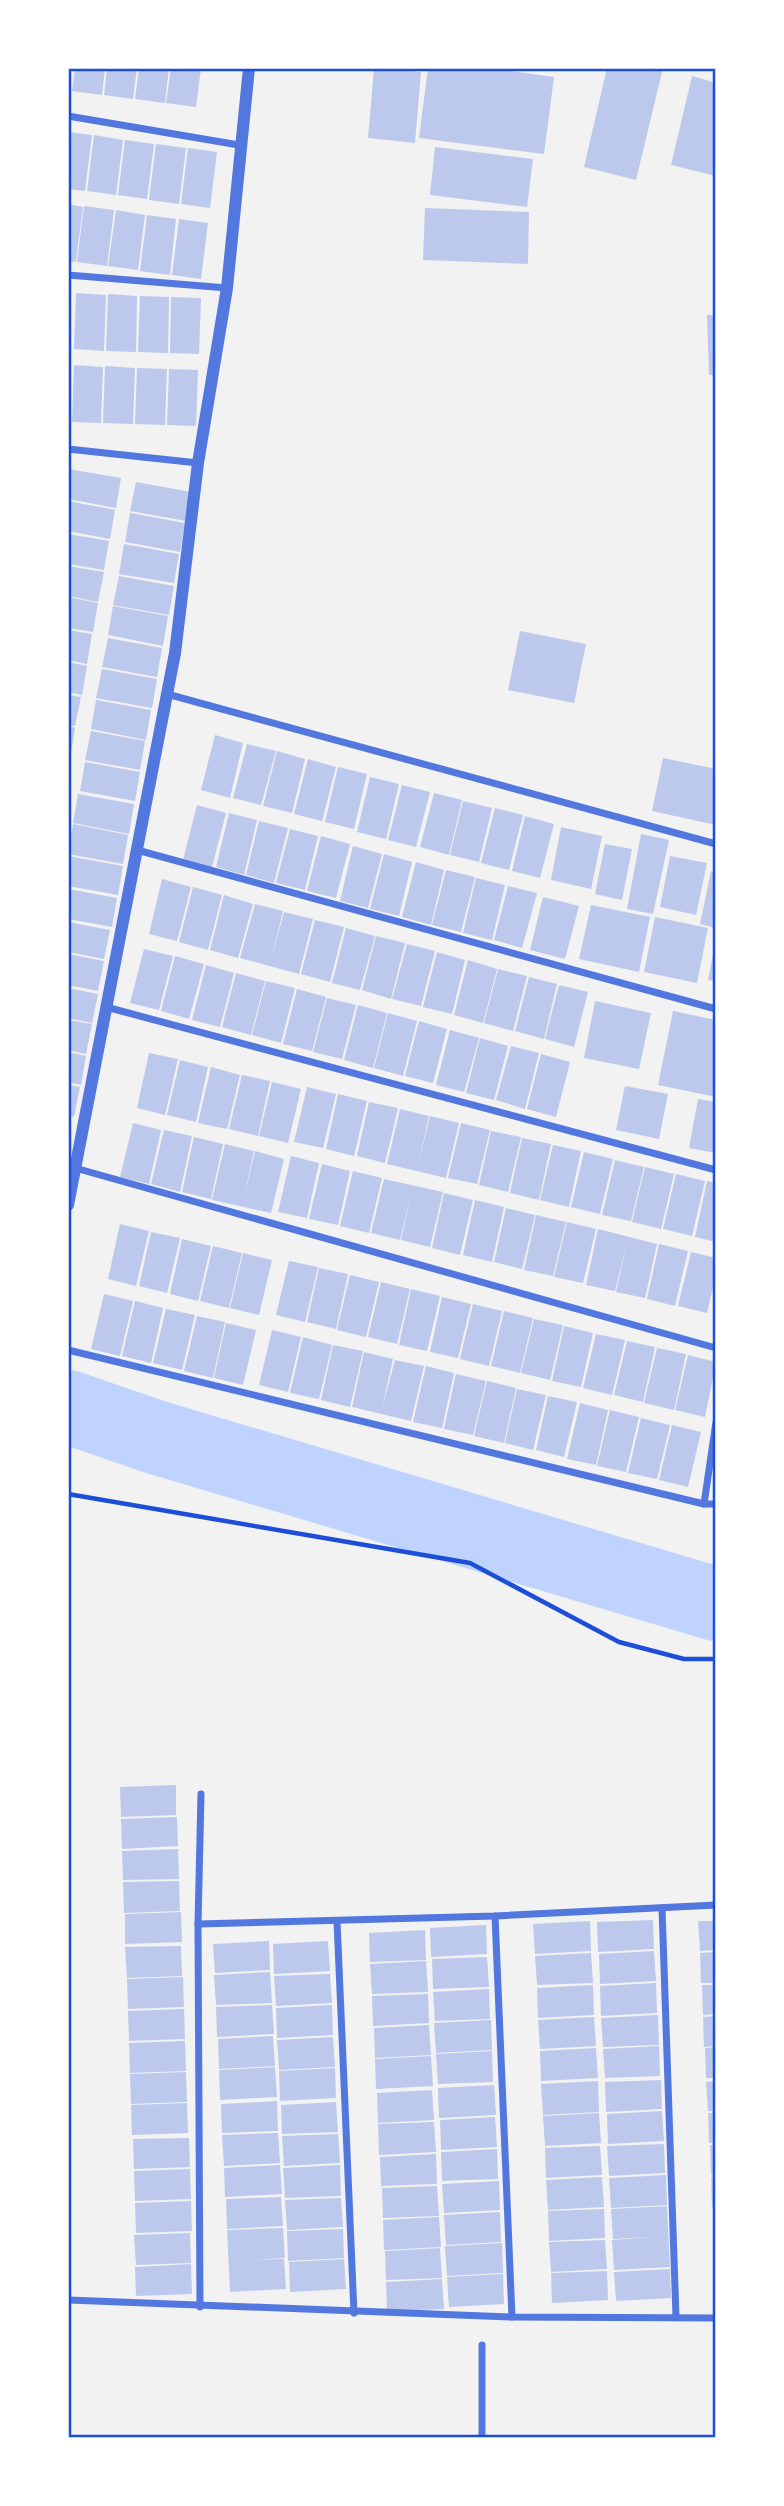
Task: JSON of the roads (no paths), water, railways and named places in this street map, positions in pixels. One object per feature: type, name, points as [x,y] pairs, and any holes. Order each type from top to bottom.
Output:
[{"type":"street","points":[[68,1205],[72,1168],[167,694],[198,463],[227,288],[239,145],[249,68]]},
{"type":"street","points":[[68,116],[239,145]]},
{"type":"street","points":[[68,275],[227,288]]},
{"type":"street","points":[[68,449],[198,463]]},
{"type":"street","points":[[167,694],[716,844]]},
{"type":"street","points":[[137,850],[716,1009]]},
{"type":"street","points":[[106,1007],[716,1170]]},
{"type":"street","points":[[72,1168],[716,1348]]},
{"type":"street","points":[[68,1350],[704,1504],[716,1504]]},
{"type":"street","points":[[704,1504],[716,1422]]},
{"type":"street","points":[[201,1794],[198,1924],[201,2307]]},
{"type":"street","points":[[198,1924],[495,1916],[716,1905]]},
{"type":"street","points":[[662,1908],[676,2317]]},
{"type":"street","points":[[495,1916],[512,2317]]},
{"type":"street","points":[[337,1921],[354,2313]]},
{"type":"street","points":[[68,2300],[354,2313],[716,2318]]},
{"type":"street","points":[[482,2345],[482,2438]]},
{"type":"waterway","points":[[68,1407],[155,1437],[716,1604]]}]
